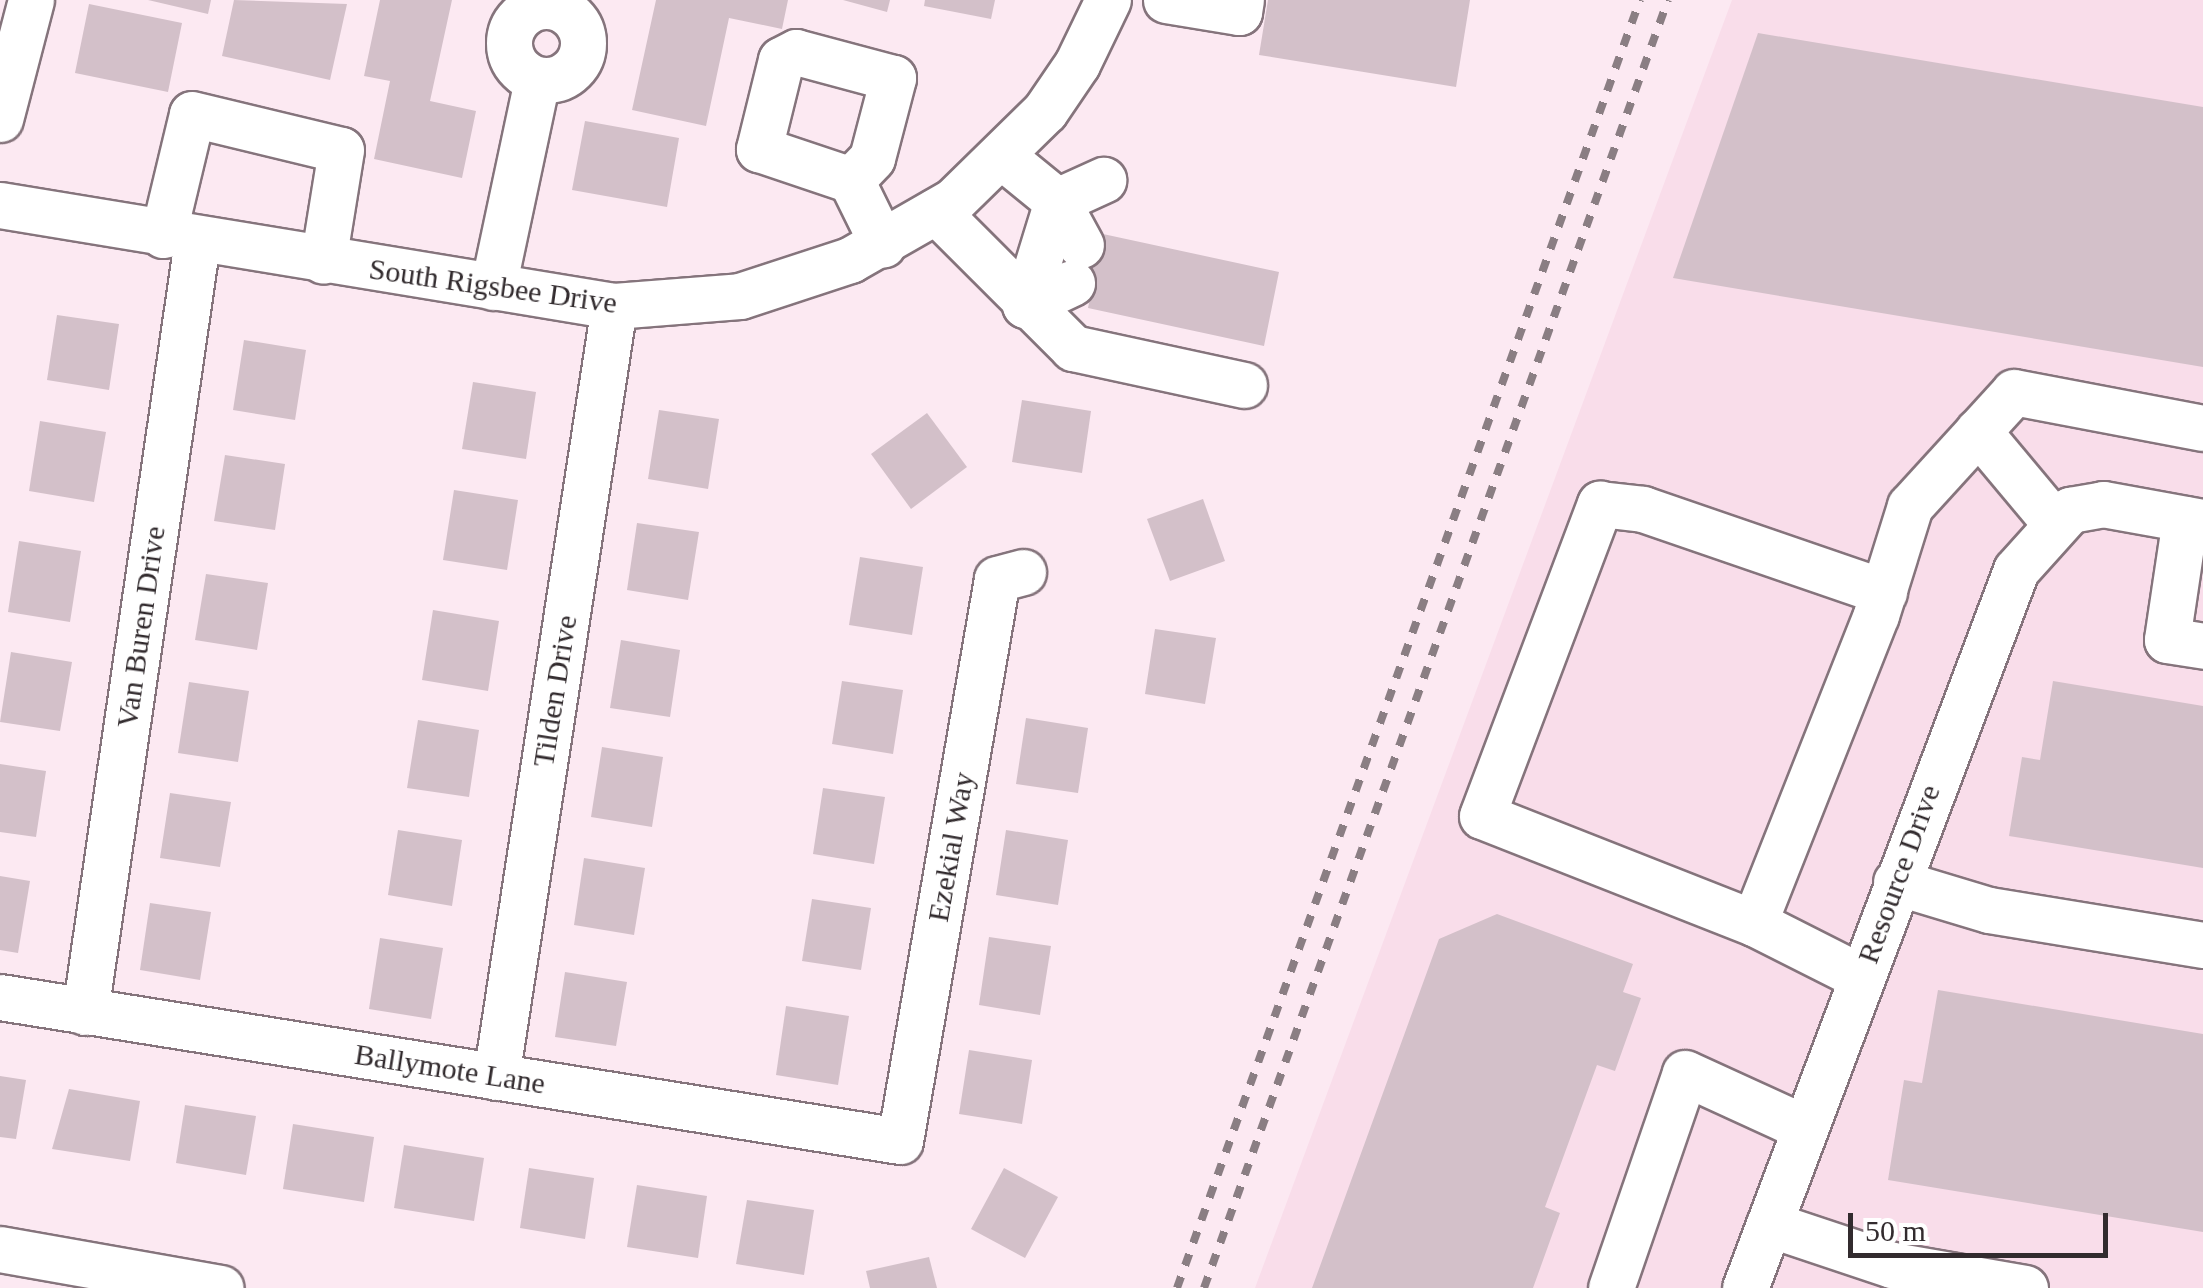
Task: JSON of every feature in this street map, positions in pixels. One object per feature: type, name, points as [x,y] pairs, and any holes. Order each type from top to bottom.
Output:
[{"type":"street","points":[[0,119],[31,0]]},
{"type":"street","name":"South Rigsbee Drive","points":[[0,205],[180,238],[614,306],[740,296],[800,281],[882,245],[936,211],[1003,157],[1077,64],[1108,0]]},
{"type":"street","points":[[1166,0],[1239,12],[1241,0]]},
{"type":"street","points":[[493,288],[537,80]]},
{"type":"street","name":"Van Buren Drive","points":[[85,1012],[192,114],[342,150],[323,261]]},
{"type":"street","points":[[1003,157],[1057,201],[1077,264],[1025,305]]},
{"type":"street","points":[[851,180],[882,245]]},
{"type":"street","points":[[1025,305],[1057,201],[1103,180]]},
{"type":"street","points":[[936,211],[1025,305],[1073,348],[1244,385]]},
{"type":"street","name":"Tilden Drive","points":[[496,1077],[614,306]]},
{"type":"street","points":[[1754,923],[1884,592],[1910,506],[1978,431],[2014,392],[2203,428]]},
{"type":"street","points":[[1978,431],[2055,523]]},
{"type":"street","points":[[1861,977],[1754,923],[1482,816],[1600,504],[1643,508],[1884,592]]},
{"type":"street","name":"Resource Drive","points":[[1745,1288],[2016,570],[2070,510],[2104,504],[2194,520]]},
{"type":"street","points":[[2194,520],[2167,640],[2203,646]]},
{"type":"street","name":"Ezekial Way","points":[[900,1141],[998,579],[1023,572]]},
{"type":"street","points":[[1896,882],[1990,910],[2203,945]]},
{"type":"street","name":"Ballymote Lane","points":[[0,998],[900,1141]]},
{"type":"street","points":[[1610,1288],[1685,1073],[1805,1128]]},
{"type":"street","points":[[1769,1224],[1892,1265],[2025,1288]]},
{"type":"street","points":[[0,1249],[222,1288]]},
{"type":"shaded area","points":[[1732,0],[2203,0],[2203,1288],[1255,1288]]},
{"type":"building","points":[[148,0],[211,0],[208,14]]},
{"type":"building","points":[[234,0],[347,4],[330,80],[222,56]]},
{"type":"building","points":[[380,0],[452,0],[430,101],[476,111],[462,178],[374,159],[390,81],[364,76]]},
{"type":"building","points":[[656,0],[788,0],[782,29],[729,18],[706,126],[632,110]]},
{"type":"building","points":[[843,0],[890,0],[887,12]]},
{"type":"building","points":[[925,0],[995,0],[991,19],[924,6]]},
{"type":"building","points":[[1268,0],[1470,0],[1456,87],[1259,55]]},
{"type":"building","points":[[89,4],[182,23],[168,92],[75,73]]},
{"type":"building","points":[[1758,33],[2203,107],[2203,367],[1673,278]]},
{"type":"building","points":[[585,121],[679,138],[667,207],[572,190]]},
{"type":"building","points":[[1103,234],[1279,272],[1264,346],[1088,308],[1092,288],[1049,278],[1058,240],[1100,250]]},
{"type":"building","points":[[57,315],[119,324],[109,390],[47,380]]},
{"type":"building","points":[[244,340],[306,350],[295,420],[233,410]]},
{"type":"building","points":[[473,382],[536,392],[526,459],[462,449]]},
{"type":"building","points":[[1022,400],[1091,411],[1082,473],[1012,462]]},
{"type":"building","points":[[659,410],[719,419],[708,489],[648,479]]},
{"type":"building","points":[[927,413],[967,467],[911,509],[871,454]]},
{"type":"building","points":[[40,421],[106,432],[94,502],[29,491]]},
{"type":"building","points":[[225,455],[285,464],[275,530],[214,521]]},
{"type":"building","points":[[454,490],[518,500],[507,570],[443,560]]},
{"type":"building","points":[[1203,499],[1225,561],[1170,581],[1147,519]]},
{"type":"building","points":[[637,523],[699,532],[688,600],[627,590]]},
{"type":"building","points":[[19,541],[81,551],[70,622],[8,612]]},
{"type":"building","points":[[860,557],[923,567],[912,635],[849,625]]},
{"type":"building","points":[[206,574],[268,583],[257,650],[195,640]]},
{"type":"building","points":[[433,610],[499,621],[488,691],[422,680]]},
{"type":"building","points":[[1155,629],[1216,638],[1205,704],[1145,694]]},
{"type":"building","points":[[621,640],[680,650],[670,717],[610,708]]},
{"type":"building","points":[[11,652],[72,662],[60,731],[0,722]]},
{"type":"building","points":[[842,681],[903,690],[893,754],[832,744]]},
{"type":"building","points":[[2053,681],[2203,706],[2203,868],[2009,836],[2022,757],[2040,760]]},
{"type":"building","points":[[189,682],[249,691],[238,762],[178,753]]},
{"type":"building","points":[[1026,718],[1088,728],[1078,793],[1016,784]]},
{"type":"building","points":[[418,720],[479,730],[469,797],[407,788]]},
{"type":"building","points":[[602,747],[663,757],[652,827],[591,817]]},
{"type":"building","points":[[0,764],[46,771],[36,837],[0,832]]},
{"type":"building","points":[[823,788],[885,797],[874,864],[813,854]]},
{"type":"building","points":[[170,793],[231,802],[220,867],[160,858]]},
{"type":"building","points":[[398,830],[462,840],[452,906],[388,895]]},
{"type":"building","points":[[1006,830],[1068,840],[1058,905],[996,895]]},
{"type":"building","points":[[584,858],[645,868],[634,935],[574,925]]},
{"type":"building","points":[[0,876],[30,881],[18,953],[0,950]]},
{"type":"building","points":[[812,899],[871,908],[861,970],[802,961]]},
{"type":"building","points":[[150,903],[211,912],[200,980],[140,970]]},
{"type":"building","points":[[1497,914],[1633,964],[1623,992],[1641,998],[1615,1071],[1597,1065],[1545,1207],[1560,1213],[1533,1288],[1312,1288],[1439,939]]},
{"type":"building","points":[[989,937],[1051,946],[1040,1015],[979,1005]]},
{"type":"building","points":[[380,938],[443,948],[431,1019],[369,1009]]},
{"type":"building","points":[[565,972],[627,982],[616,1046],[555,1037]]},
{"type":"building","points":[[1938,990],[2203,1034],[2203,1232],[1888,1180],[1904,1080],[1922,1083]]},
{"type":"building","points":[[786,1006],[849,1016],[838,1085],[776,1075]]},
{"type":"building","points":[[969,1050],[1032,1060],[1022,1124],[959,1114]]},
{"type":"building","points":[[0,1076],[26,1080],[16,1139],[0,1137]]},
{"type":"building","points":[[69,1089],[140,1101],[130,1161],[52,1149]]},
{"type":"building","points":[[185,1105],[256,1116],[246,1175],[176,1163]]},
{"type":"building","points":[[293,1124],[374,1137],[364,1202],[283,1189]]},
{"type":"building","points":[[404,1145],[484,1158],[474,1221],[394,1208]]},
{"type":"building","points":[[529,1168],[594,1178],[585,1239],[520,1228]]},
{"type":"building","points":[[1004,1168],[1058,1197],[1025,1258],[971,1229]]},
{"type":"building","points":[[637,1185],[707,1196],[698,1258],[627,1247]]},
{"type":"building","points":[[747,1200],[814,1210],[804,1275],[736,1264]]},
{"type":"building","points":[[929,1257],[937,1288],[870,1288],[866,1271]]},
{"type":"railway","points":[[1177,1288],[1640,0]]},
{"type":"railway","points":[[1204,1288],[1668,0]]}]
